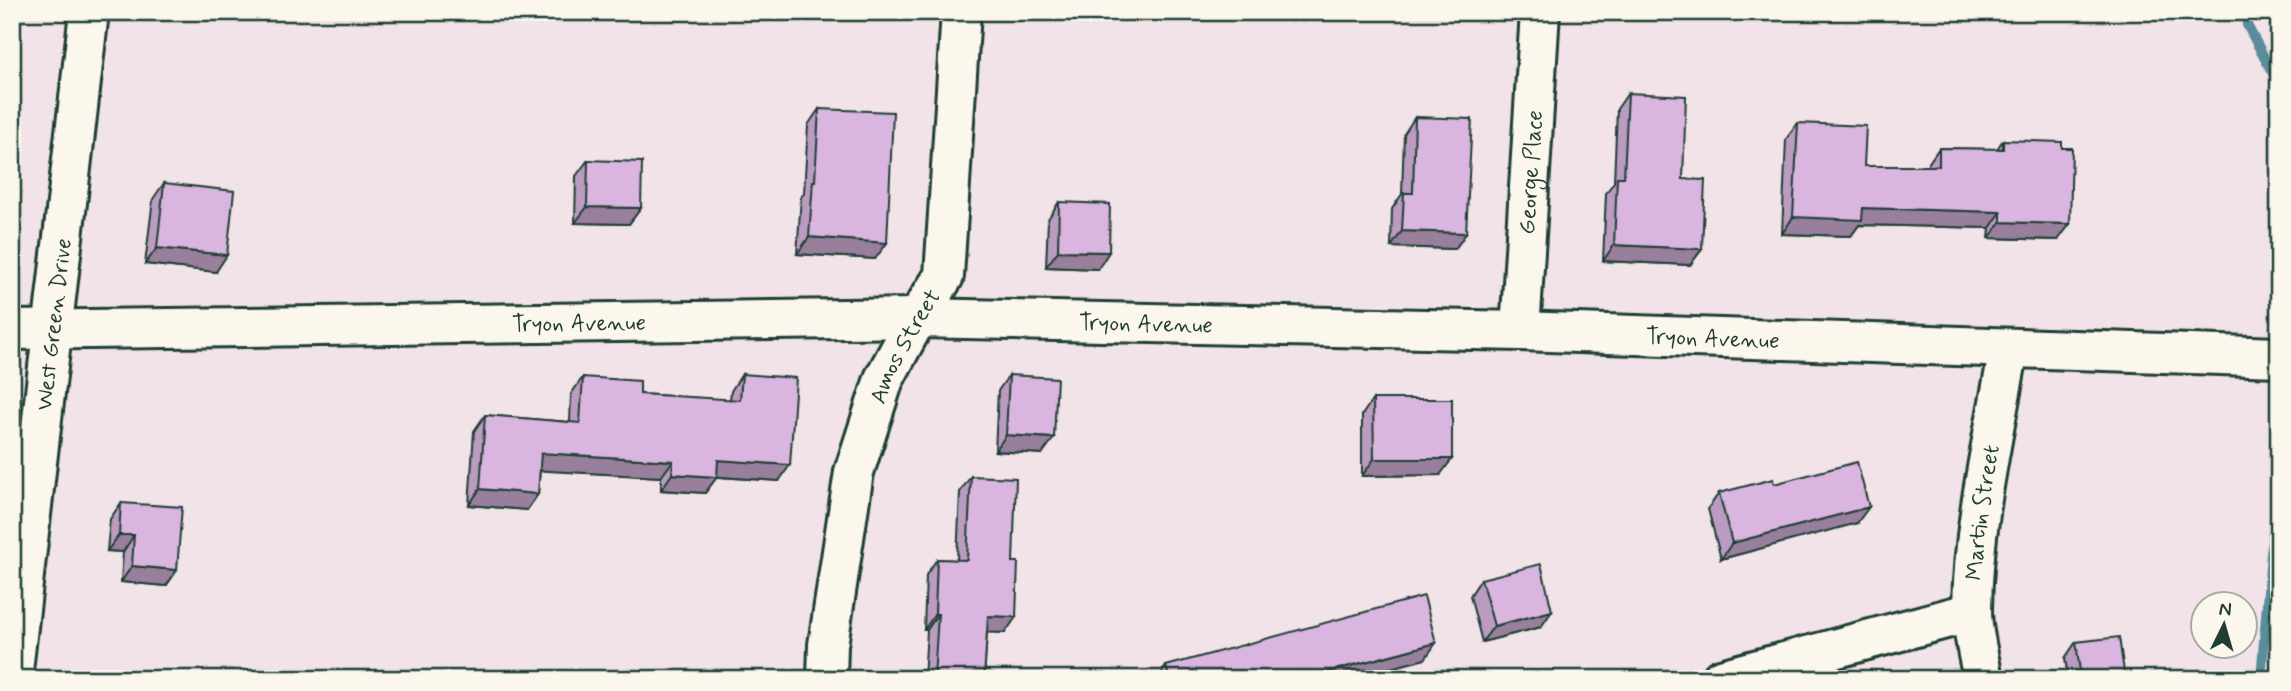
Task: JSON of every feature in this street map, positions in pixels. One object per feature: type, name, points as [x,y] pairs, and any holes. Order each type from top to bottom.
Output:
[{"type":"street","name":"West Green Drive","points":[[12,679],[89,12]]},
{"type":"street","name":"Amos Street","points":[[827,679],[828,645],[854,472],[884,379],[917,318],[944,276],[961,12]]},
{"type":"street","name":"George Place","points":[[1520,331],[1540,12]]},
{"type":"street","name":"Tryon Avenue","points":[[12,330],[917,318],[1520,331],[2279,357]]},
{"type":"street","name":"Martin Street","points":[[1983,679],[1972,612],[1977,546],[2009,348]]},
{"type":"street","points":[[1721,679],[1972,612]]},
{"type":"building","points":[[1628,93],[1686,96],[1683,179],[1705,180],[1702,249],[1614,245],[1617,177],[1624,177]]},
{"type":"building","points":[[819,109],[893,112],[887,243],[809,237]]},
{"type":"building","points":[[1415,117],[1472,119],[1466,233],[1402,231],[1404,193],[1413,193]]},
{"type":"building","points":[[1798,123],[1866,126],[1864,166],[1939,166],[1939,148],[2003,149],[2003,140],[2062,142],[2062,148],[2072,148],[2070,224],[2001,222],[2001,212],[1863,208],[1862,220],[1793,217]]},
{"type":"building","points":[[588,160],[642,162],[641,208],[587,207]]},
{"type":"building","points":[[164,183],[234,191],[227,255],[157,248]]},
{"type":"building","points":[[1059,202],[1110,204],[1109,252],[1058,251]]},
{"type":"building","points":[[742,374],[796,378],[790,465],[718,460],[717,477],[672,474],[673,461],[541,453],[538,494],[480,489],[485,415],[580,423],[583,377],[640,381],[640,394],[740,400]]},
{"type":"building","points":[[1009,375],[1057,378],[1054,438],[1006,435]]},
{"type":"building","points":[[1373,399],[1452,399],[1452,459],[1374,459]]},
{"type":"building","points":[[1857,462],[1869,507],[1732,543],[1719,493],[1773,479],[1774,484]]},
{"type":"building","points":[[971,476],[1016,478],[1013,562],[1018,562],[1016,617],[988,616],[984,679],[934,679],[938,614],[935,614],[937,559],[967,560]]},
{"type":"building","points":[[121,503],[182,507],[177,570],[132,566],[134,535],[119,535]]},
{"type":"building","points":[[1541,564],[1552,611],[1494,626],[1481,579]]},
{"type":"building","points":[[1424,596],[1436,643],[1301,679],[1170,679],[1166,666]]},
{"type":"building","points":[[2119,637],[2125,679],[2081,679],[2076,642]]},
{"type":"waterway","points":[[2246,12],[2247,25],[2279,85]]},
{"type":"waterway","points":[[2261,679],[2279,477]]}]
